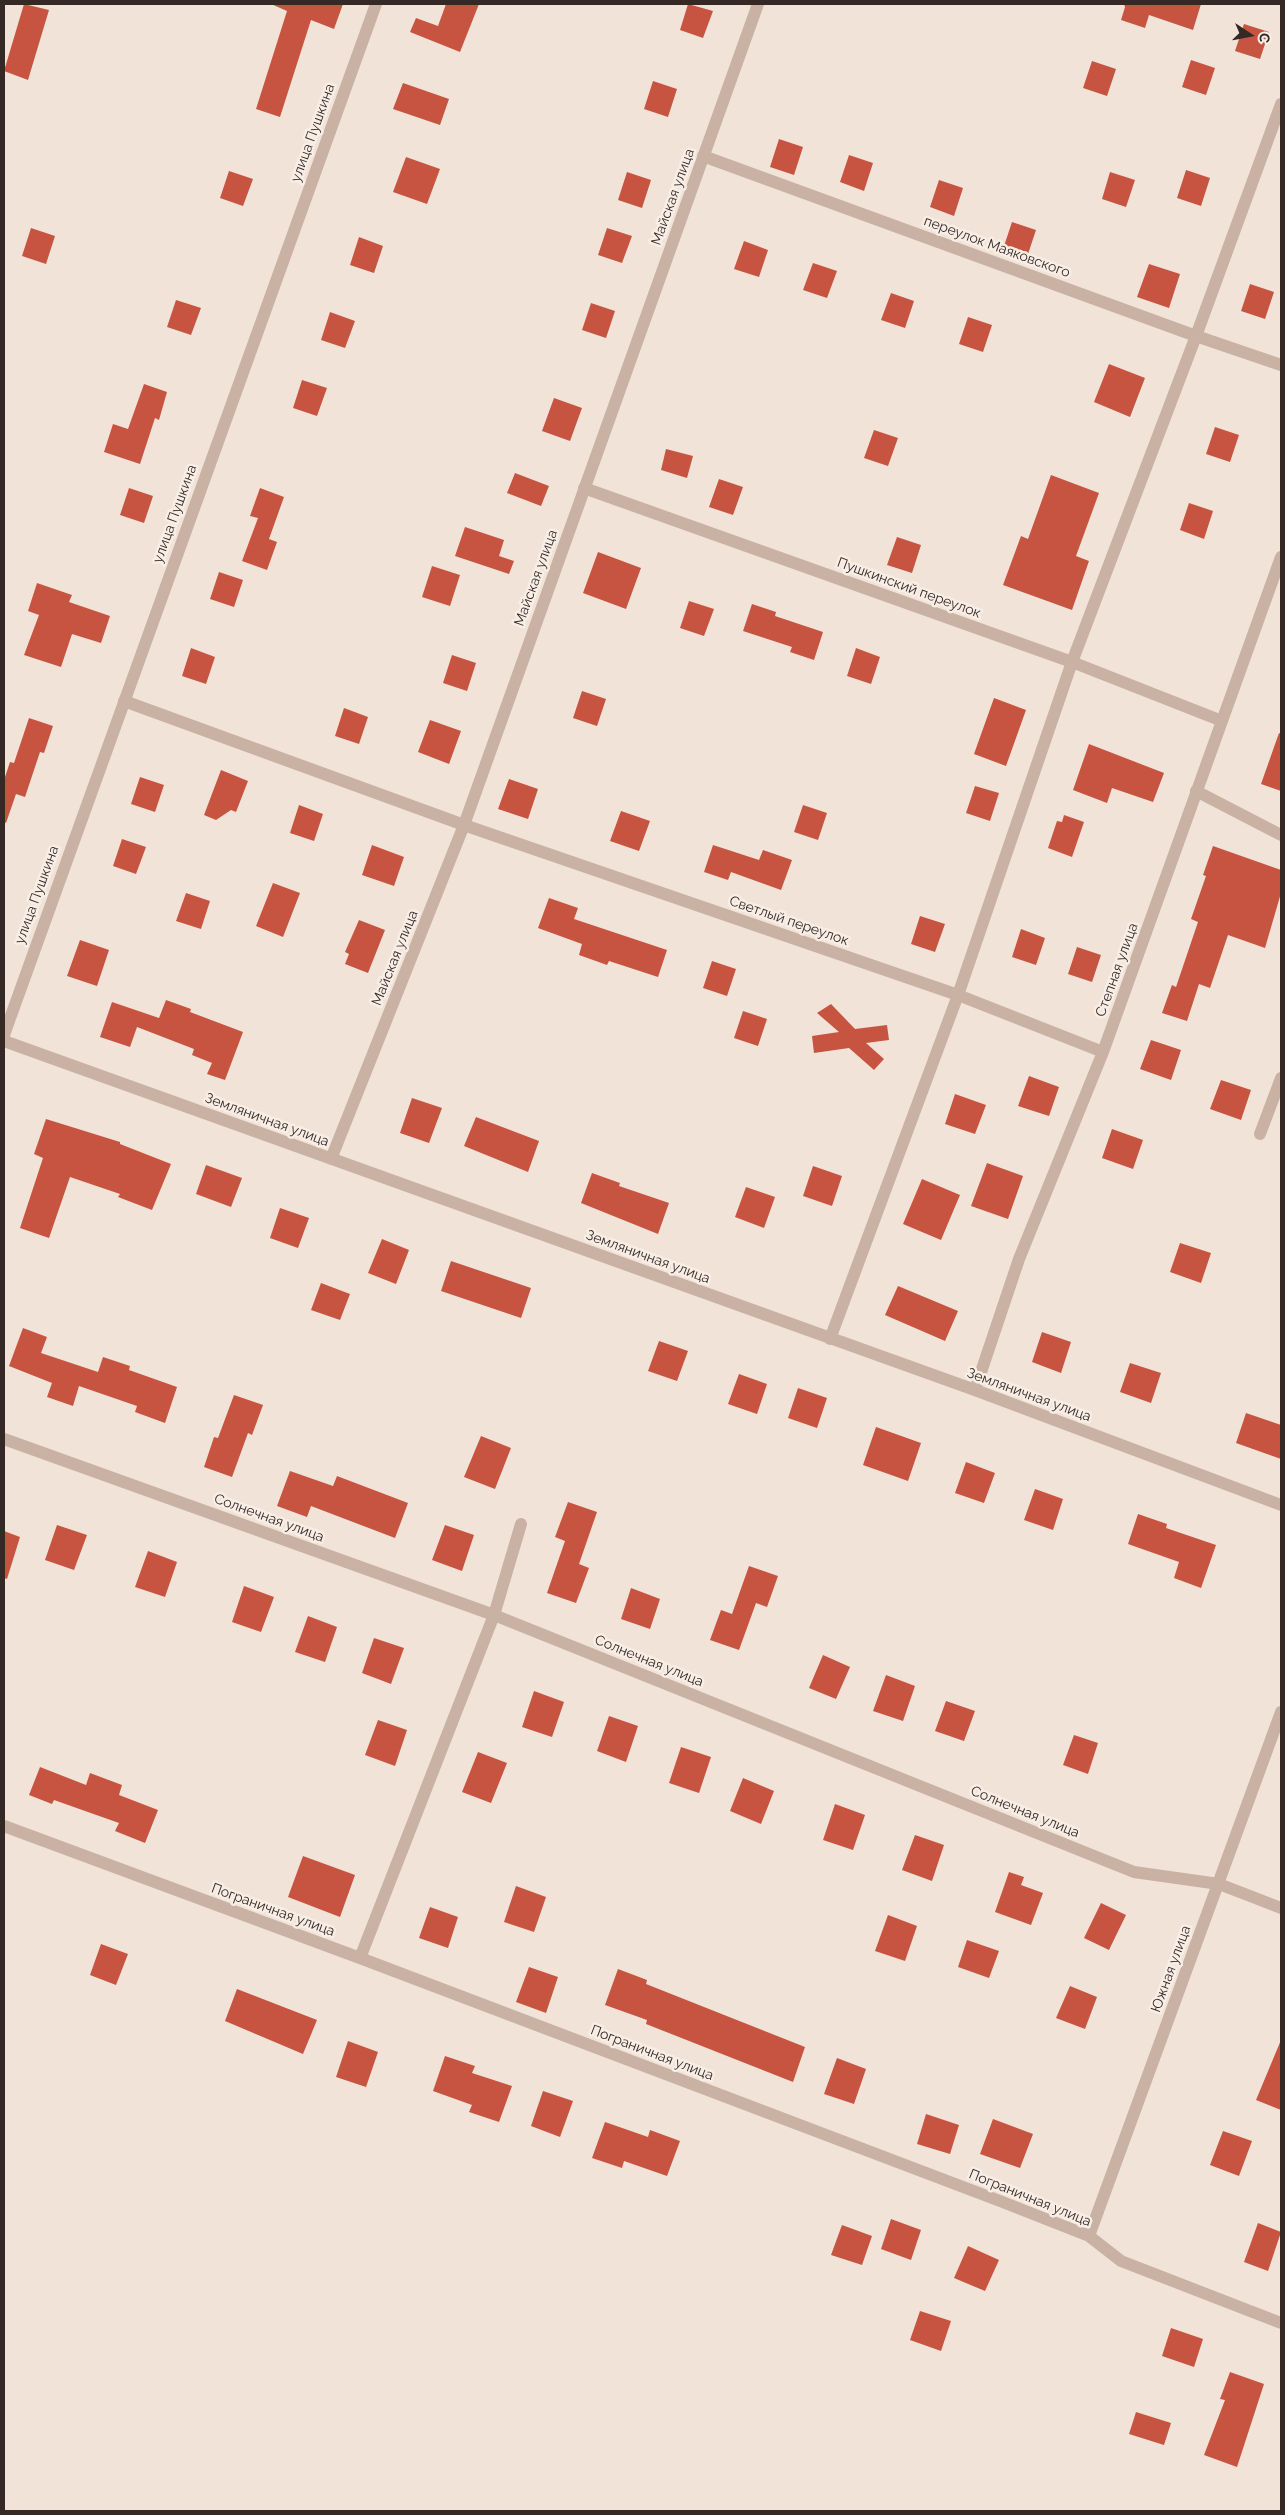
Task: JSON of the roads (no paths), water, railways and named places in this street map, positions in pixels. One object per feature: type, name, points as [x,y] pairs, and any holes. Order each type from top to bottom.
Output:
[{"type":"street","name":"улица Пушкина","points":[[4,1035],[376,4]]},
{"type":"street","name":"Майская улица","points":[[331,1159],[464,825],[758,4]]},
{"type":"street","points":[[830,1339],[958,995],[1072,662],[1196,336],[1281,104]]},
{"type":"street","name":"переулок Маяковского","points":[[703,156],[1196,336],[1281,365]]},
{"type":"street","name":"Пушкинский переулок","points":[[584,488],[1072,662],[1222,720]]},
{"type":"street","name":"Степная улица","points":[[975,1390],[1020,1259],[1103,1052],[1281,557]]},
{"type":"street","name":"Светлый переулок","points":[[124,701],[464,825],[958,995],[1103,1052]]},
{"type":"street","points":[[1196,791],[1281,835]]},
{"type":"street","name":"Земляничная улица","points":[[4,1041],[975,1390],[1281,1505]]},
{"type":"street","points":[[1260,1134],[1281,1078]]},
{"type":"street","name":"Солнечная улица","points":[[4,1439],[494,1615],[1134,1872],[1219,1884],[1281,1908]]},
{"type":"street","points":[[360,1958],[494,1615],[521,1524]]},
{"type":"street","name":"Южная улица","points":[[1089,2236],[1281,1712]]},
{"type":"street","name":"Пограничная улица","points":[[4,1826],[360,1958],[1089,2236],[1121,2261],[1281,2322]]}]
